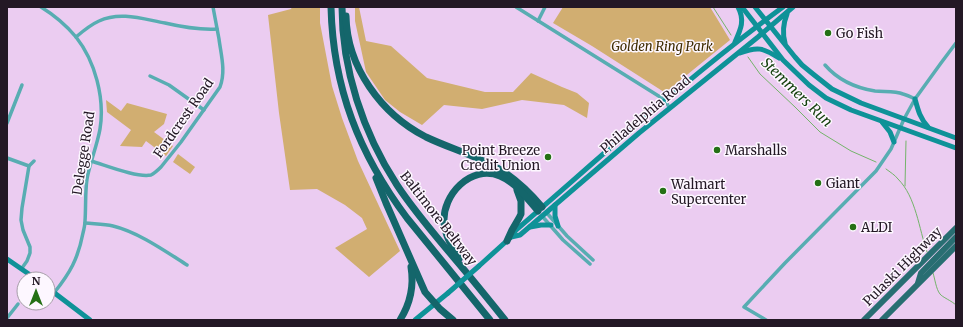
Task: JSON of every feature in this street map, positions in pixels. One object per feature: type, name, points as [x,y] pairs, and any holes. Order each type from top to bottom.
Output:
[{"type":"highway","name":"Baltimore Beltway","points":[[330,7],[333,41],[343,91],[356,132],[372,164],[390,195],[407,218],[490,320]]},
{"type":"highway","name":"Baltimore Beltway","points":[[342,7],[343,36],[349,72],[359,107],[373,142],[402,193],[505,320]]},
{"type":"highway","points":[[346,7],[346,21],[355,60],[377,97],[388,109],[406,125],[421,134],[503,171],[521,184],[542,211]]},
{"type":"highway","points":[[372,164],[378,183],[425,292],[435,304],[453,320]]},
{"type":"highway","points":[[469,276],[450,244],[444,222],[445,207],[457,187],[481,174],[498,175],[509,181],[542,211]]},
{"type":"highway","points":[[509,239],[521,214],[521,201],[516,188]]},
{"type":"highway","name":"Pulaski Highway","points":[[864,320],[956,228]]},
{"type":"highway","points":[[930,269],[932,261],[956,237]]},
{"type":"highway","name":"Pulaski Highway","points":[[882,320],[918,284],[921,273],[930,269],[956,246]]},
{"type":"highway","points":[[400,320],[406,310],[411,293],[411,270],[408,253]]},
{"type":"main road","points":[[734,44],[742,24],[742,15],[738,7]]},
{"type":"main road","points":[[742,7],[783,60],[809,85],[826,98],[843,107],[956,148]]},
{"type":"main road","points":[[755,7],[802,65],[832,89],[860,103],[956,138]]},
{"type":"main road","name":"Philadelphia Road","points":[[416,320],[509,239],[516,230],[542,211],[665,100],[734,44],[783,7]]},
{"type":"main road","name":"Philadelphia Road","points":[[509,239],[520,235],[529,227],[542,211],[555,205],[669,107],[788,13],[793,7]]},
{"type":"main road","points":[[786,46],[783,30],[788,13]]},
{"type":"main road","points":[[733,56],[752,49],[762,49],[783,60]]},
{"type":"main road","points":[[915,99],[919,114],[929,128]]},
{"type":"main road","points":[[882,121],[890,132],[894,142]]},
{"type":"main road","points":[[555,205],[555,216],[558,226]]},
{"type":"main road","points":[[529,227],[541,225],[551,226]]},
{"type":"main road","points":[[7,259],[26,271]]},
{"type":"main road","points":[[56,294],[90,320]]},
{"type":"street","name":"Delegge Road","points":[[41,7],[58,19],[76,37],[88,58],[98,84],[101,114],[100,129],[87,180],[85,223],[82,241],[77,256],[67,276],[56,290]]},
{"type":"street","name":"Fordcrest Road","points":[[91,161],[139,175],[154,173],[161,167],[220,87],[223,64],[213,7]]},
{"type":"street","points":[[516,7],[665,100],[669,107]]},
{"type":"street","points":[[538,21],[545,7]]},
{"type":"street","points":[[76,37],[98,21],[122,16],[136,17],[194,28],[217,29]]},
{"type":"street","points":[[766,320],[744,307],[872,177],[882,164],[915,99],[956,43]]},
{"type":"street","points":[[825,65],[834,73],[853,85],[874,90],[903,94],[915,99]]},
{"type":"street","points":[[150,76],[168,85],[204,110]]},
{"type":"street","points":[[7,123],[22,85]]},
{"type":"street","points":[[7,158],[29,166]]},
{"type":"street","points":[[22,268],[29,258],[30,247],[23,230],[21,220],[22,208],[29,166],[34,161]]},
{"type":"street","points":[[542,211],[551,226],[563,240],[590,264]]},
{"type":"street","points":[[542,211],[593,260]]},
{"type":"street","points":[[85,223],[115,227],[127,231],[187,265]]},
{"type":"street","points":[[7,318],[16,307]]},
{"type":"green space","points":[[292,7],[320,7],[320,23],[332,86],[342,118],[358,161],[400,251],[369,277],[335,248],[367,229],[362,218],[345,205],[317,189],[290,190],[279,113],[268,15],[291,9]]},
{"type":"green space","points":[[355,7],[359,7],[366,41],[391,46],[427,78],[485,92],[513,92],[531,73],[577,93],[589,103],[587,118],[564,105],[522,100],[482,109],[444,105],[422,125],[400,112],[385,100],[366,72],[355,21]]},
{"type":"green space","name":"Golden Ring Park","points":[[563,7],[710,7],[730,40],[664,92],[553,23]]},
{"type":"green space","points":[[106,100],[121,111],[127,103],[167,114],[164,124],[154,132],[173,146],[166,156],[146,141],[142,147],[120,146],[131,130],[107,112]]},
{"type":"green space","points":[[178,154],[195,167],[190,174],[173,162]]},
{"type":"waterway","name":"Stemmers Run","points":[[713,7],[731,35]]},
{"type":"waterway","name":"Stemmers Run","points":[[748,57],[760,74],[820,132],[851,151],[876,162]]},
{"type":"waterway","points":[[905,186],[906,141]]},
{"type":"waterway","name":"Stemmers Run","points":[[886,169],[897,178],[909,195],[927,252]]},
{"type":"waterway","name":"Stemmers Run","points":[[933,273],[940,294],[956,305]]},
{"type":"place","name":"Go Fish","points":[[828,33]]},
{"type":"place","name":"Marshalls","points":[[717,150]]},
{"type":"place","name":"Point Breeze Credit Union","points":[[548,157]]},
{"type":"place","name":"Giant","points":[[818,183]]},
{"type":"place","name":"Walmart Supercenter","points":[[663,191]]},
{"type":"place","name":"ALDI","points":[[853,227]]}]
